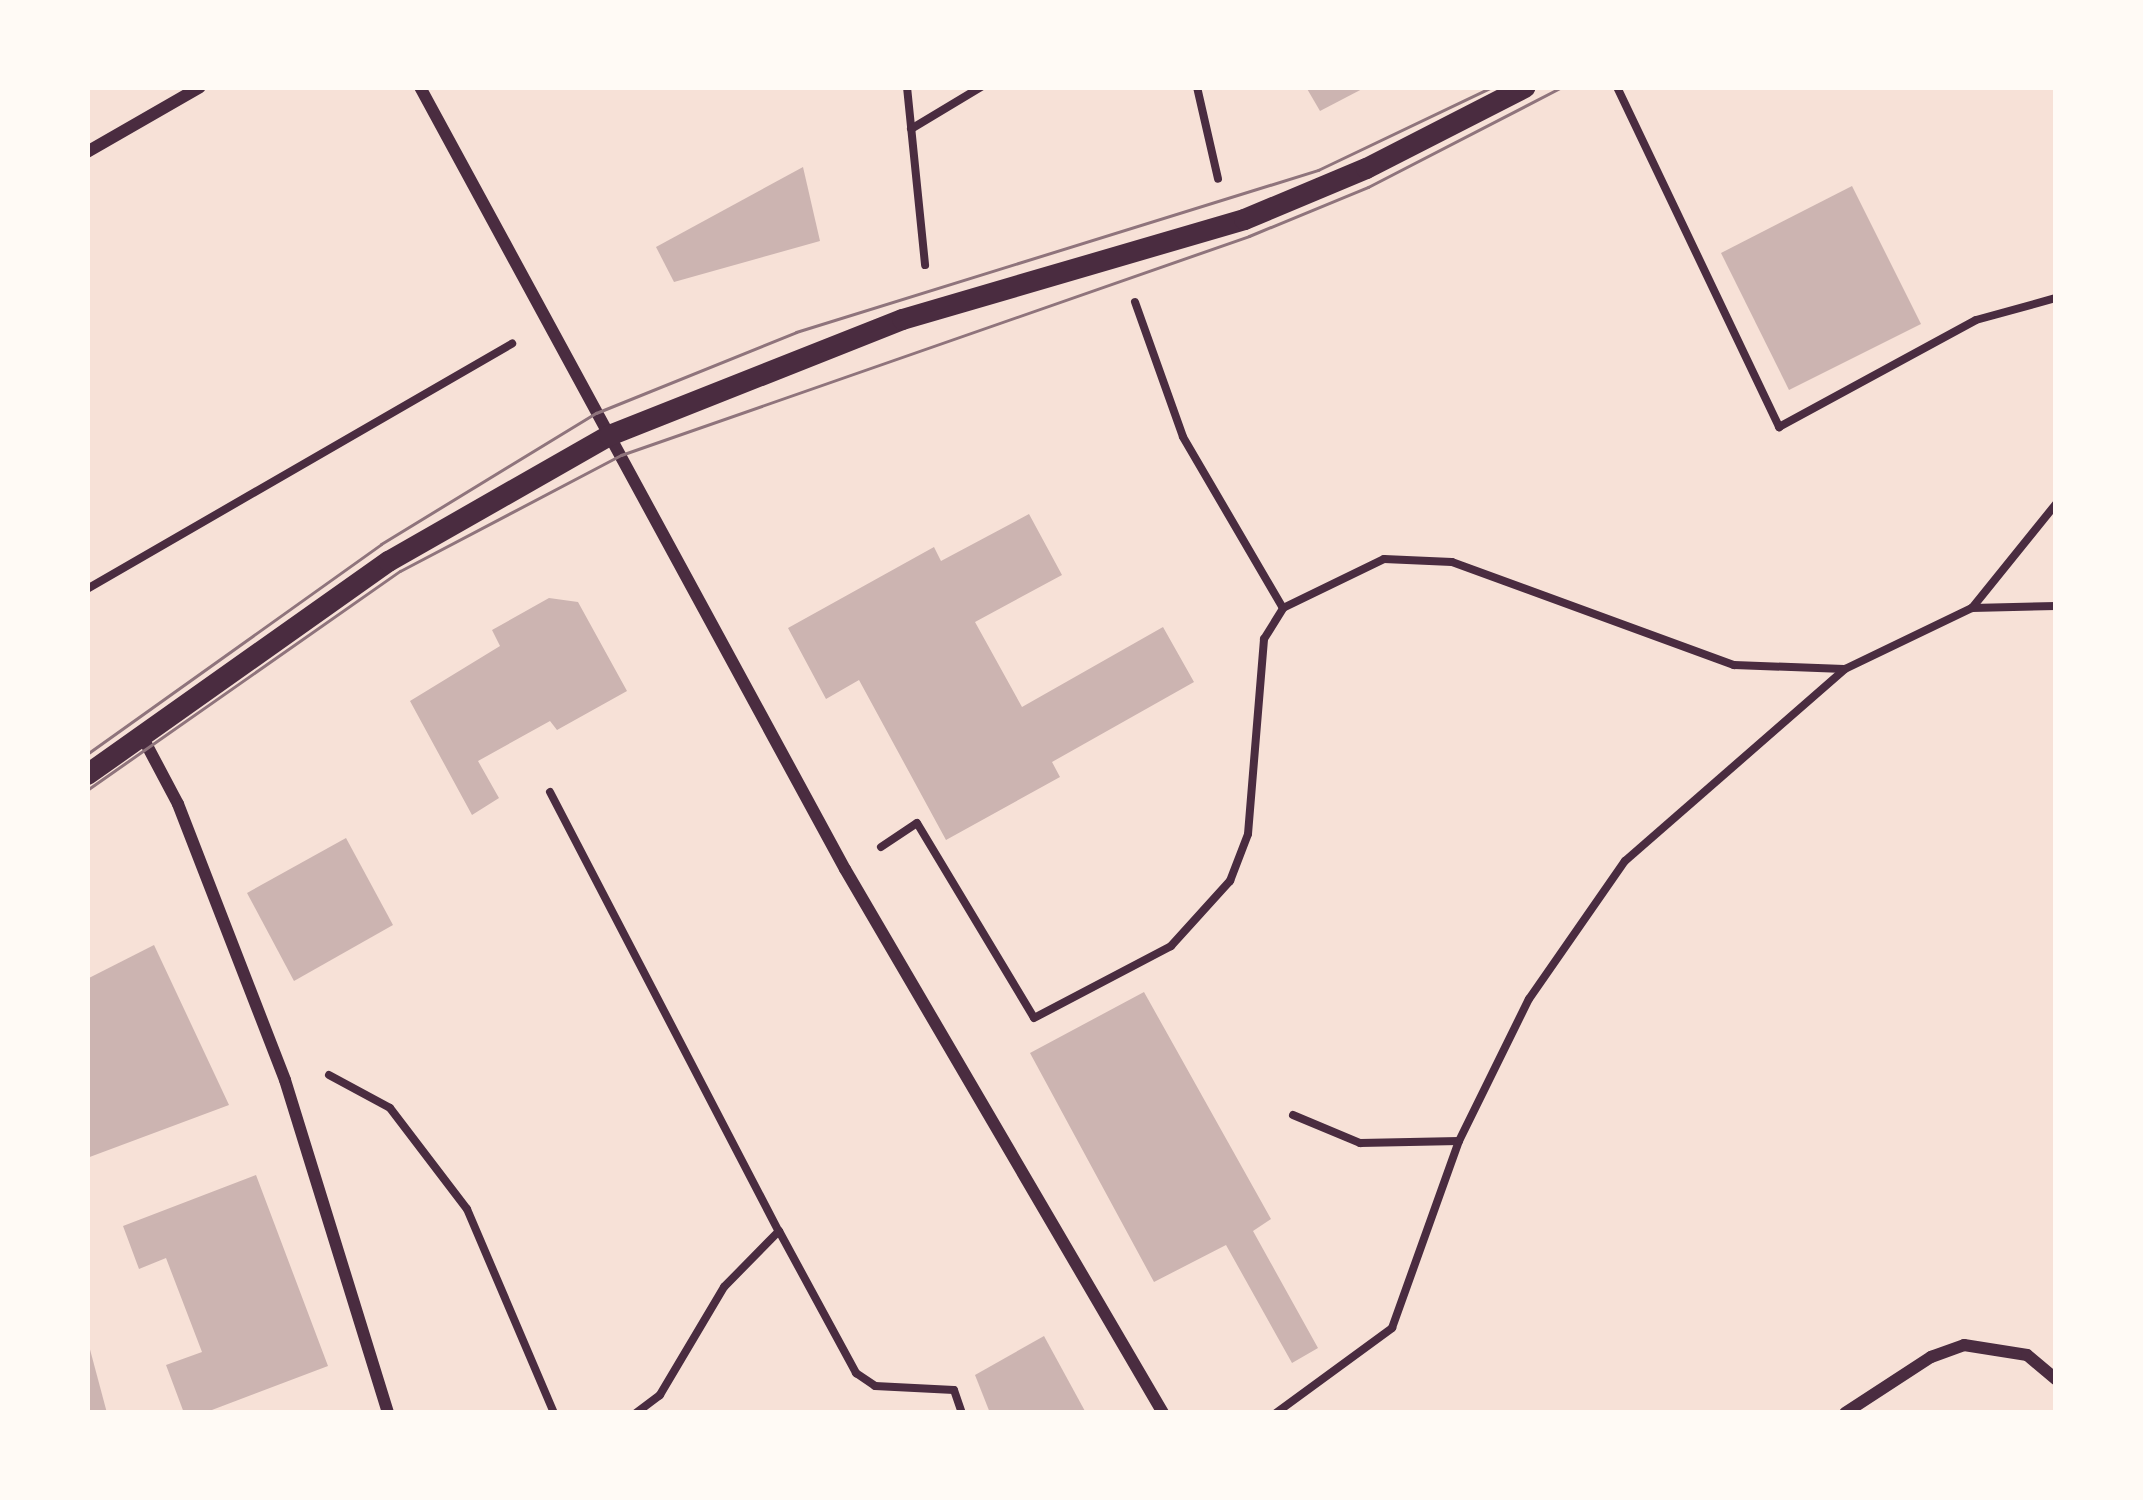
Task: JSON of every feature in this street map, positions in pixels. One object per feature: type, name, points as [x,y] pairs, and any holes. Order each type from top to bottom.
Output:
[{"type":"street","points":[[87,152],[200,87]]},
{"type":"street","points":[[420,87],[845,869],[1163,1413]]},
{"type":"street","points":[[87,774],[388,561],[609,435],[902,320],[1244,219],[1346,177],[1524,87]]},
{"type":"street","points":[[142,736],[178,804],[286,1080],[388,1413]]},
{"type":"street","points":[[1845,1413],[1931,1357],[1964,1345],[2026,1355],[2056,1379]]},
{"type":"path","points":[[907,87],[926,277]]},
{"type":"path","points":[[911,129],[981,87]]},
{"type":"path","points":[[1197,87],[1219,185]]},
{"type":"path","points":[[1617,87],[1779,427],[1976,320],[2056,298]]},
{"type":"path","points":[[1118,256],[1183,437],[1282,608]]},
{"type":"path","points":[[87,589],[548,323]]},
{"type":"path","points":[[1972,608],[2056,504]]},
{"type":"path","points":[[927,836],[1034,1018],[1171,946],[1230,881],[1248,834],[1264,639],[1282,608],[1384,559],[1452,562],[1734,665],[1845,669]]},
{"type":"path","points":[[1276,1413],[1392,1328],[1459,1141],[1528,999],[1625,861],[1845,669],[1972,608],[2056,606]]},
{"type":"path","points":[[550,792],[856,1373],[875,1387],[954,1390],[962,1413]]},
{"type":"path","points":[[286,1080],[334,1074],[390,1108],[467,1209],[554,1413]]},
{"type":"path","points":[[1293,1115],[1360,1143],[1459,1141]]},
{"type":"path","points":[[636,1413],[660,1395],[724,1286],[779,1231]]},
{"type":"building","points":[[1306,87],[1366,87],[1320,111]]},
{"type":"building","points":[[803,167],[820,241],[674,282],[656,247]]},
{"type":"building","points":[[1852,186],[1921,324],[1789,390],[1721,253]]},
{"type":"building","points":[[1029,514],[1062,575],[975,622],[1022,707],[1163,627],[1194,682],[1052,762],[1060,777],[946,840],[859,680],[826,699],[788,628],[934,547],[941,561]]},
{"type":"building","points":[[549,598],[578,602],[627,691],[557,730],[550,721],[478,761],[499,798],[472,815],[410,701],[500,646],[492,630]]},
{"type":"building","points":[[346,838],[393,925],[294,981],[247,893]]},
{"type":"building","points":[[154,945],[229,1105],[87,1158],[87,979]]},
{"type":"building","points":[[1144,992],[1271,1219],[1253,1231],[1318,1348],[1292,1363],[1226,1245],[1154,1282],[1030,1053]]},
{"type":"building","points":[[256,1175],[328,1366],[204,1413],[184,1413],[166,1365],[202,1352],[166,1258],[139,1269],[123,1226]]},
{"type":"building","points":[[1044,1336],[1086,1413],[990,1413],[975,1375]]},
{"type":"building","points":[[88,1342],[107,1413],[87,1413]]},
{"type":"tram line","points":[[87,754],[381,544],[596,413],[796,332],[1318,170],[1492,87]]},
{"type":"tram line","points":[[87,790],[400,571],[621,455],[1249,236],[1368,187],[1562,87]]}]
